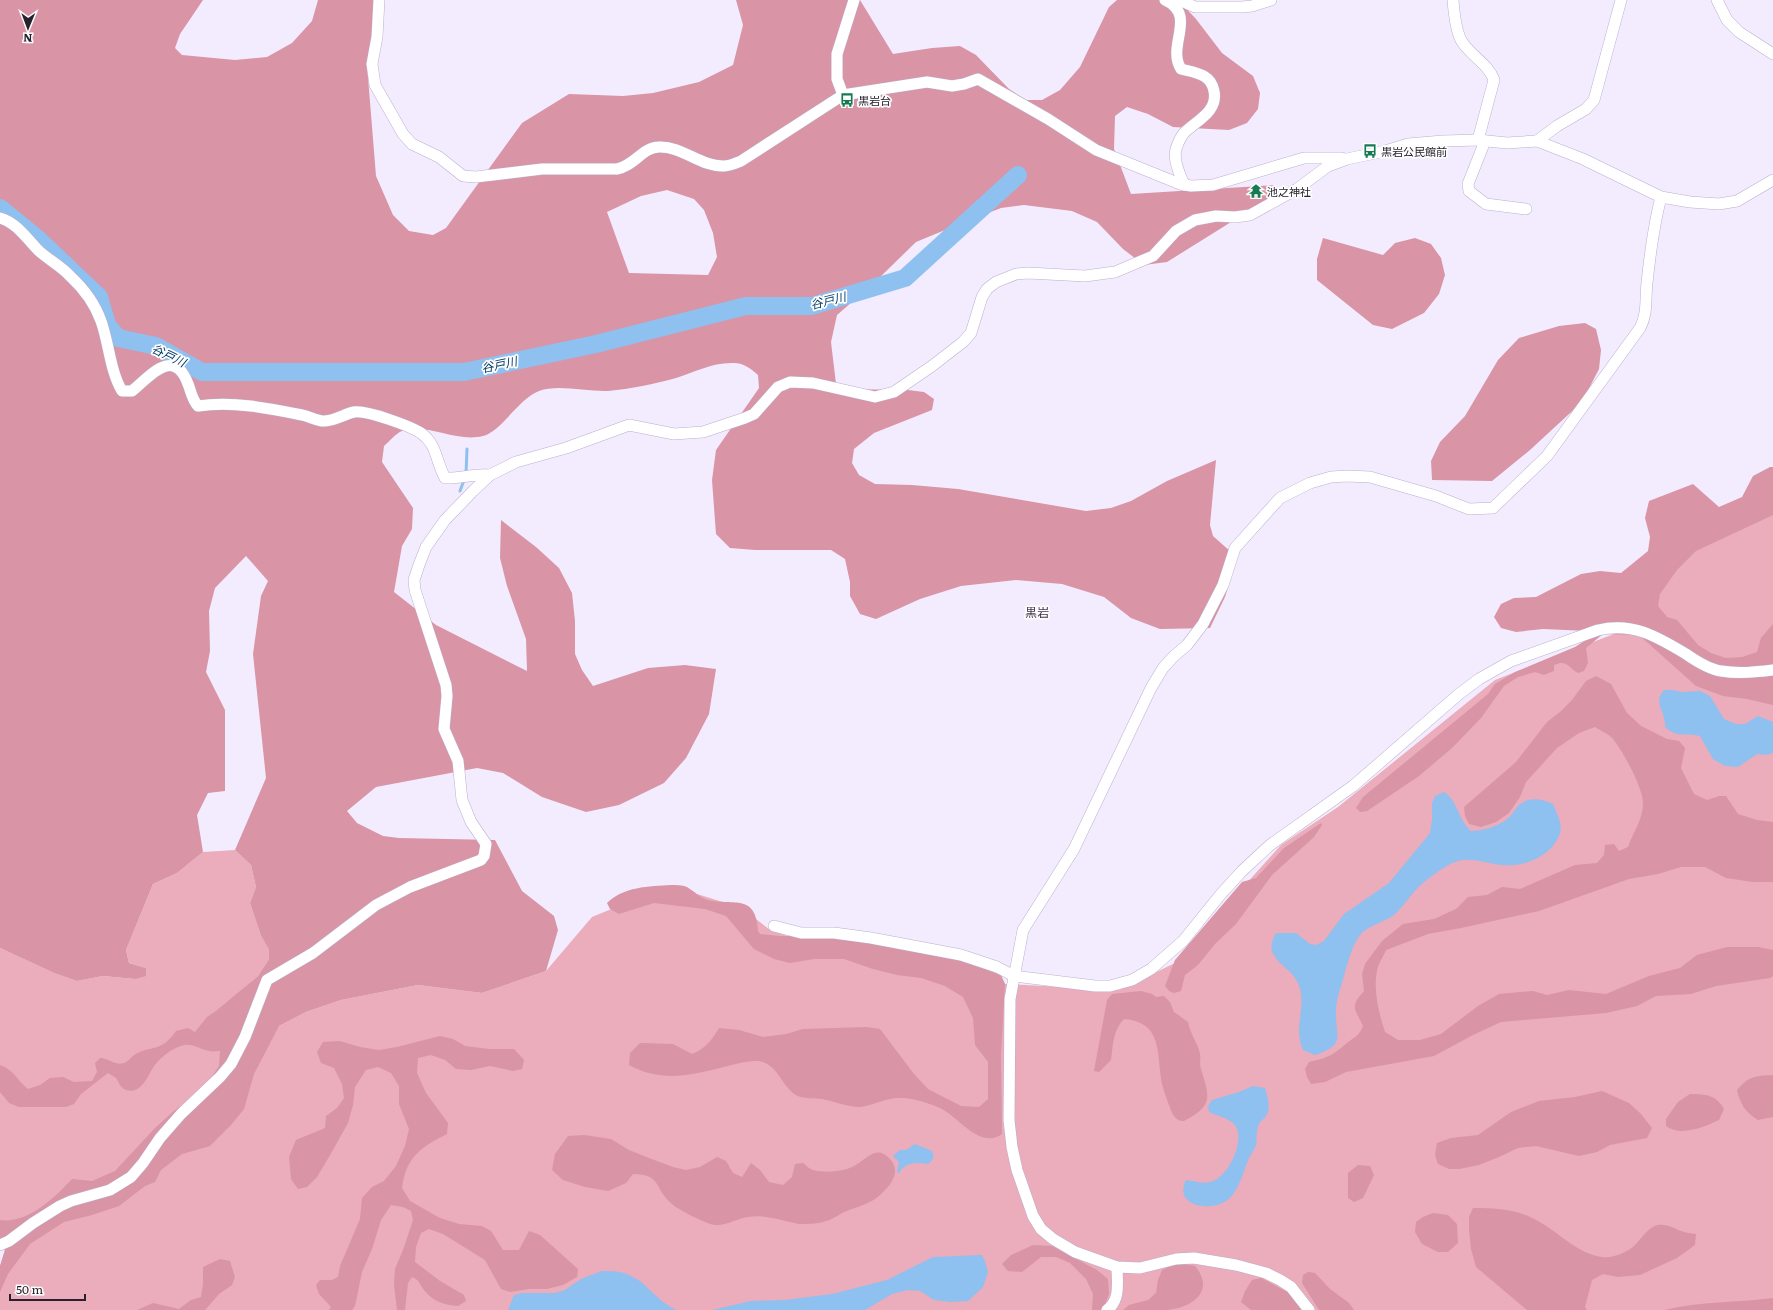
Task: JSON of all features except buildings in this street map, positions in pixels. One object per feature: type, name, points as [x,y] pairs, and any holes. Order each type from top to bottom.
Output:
[{"type":"street","points":[[379,0],[377,36],[372,64],[375,85],[381,99],[403,134],[412,144],[439,157],[463,176],[476,177],[542,169],[617,169],[625,167],[653,148],[660,147],[679,151],[717,166],[725,166],[741,161],[843,95],[927,82],[952,86],[978,79],[1048,119],[1096,150],[1174,183],[1184,185],[1218,184],[1304,158],[1347,159]]},
{"type":"street","points":[[843,95],[837,79],[837,54],[854,0]]},
{"type":"street","points":[[1165,0],[1179,10],[1181,17],[1177,57],[1181,69],[1197,72],[1208,78],[1211,82],[1215,95],[1208,112],[1185,131],[1179,140],[1176,151],[1177,165],[1184,185]]},
{"type":"street","points":[[1179,0],[1195,7],[1242,7],[1252,6],[1271,0]]},
{"type":"street","points":[[1453,0],[1457,30],[1460,39],[1488,69],[1494,80],[1481,140],[1468,184],[1468,191],[1486,204],[1526,209]]},
{"type":"street","points":[[1537,141],[1557,126],[1586,109],[1594,100],[1621,0]]},
{"type":"street","points":[[1717,0],[1727,20],[1739,32],[1773,54]]},
{"type":"street","points":[[0,218],[6,219],[16,227],[41,252],[70,275],[95,307],[101,321],[115,377],[122,391],[132,391],[152,372],[160,367],[171,366],[179,368],[184,374],[194,402],[198,406],[210,404],[244,405],[275,409],[309,416],[322,421],[332,420],[356,412],[365,413],[403,424],[422,434],[435,450],[441,471],[445,478],[452,478],[486,474],[516,462],[566,448],[629,425],[674,434],[709,430],[754,414],[778,387],[790,382],[814,383],[875,397],[894,392],[964,342],[971,333],[982,297],[987,289],[996,282],[1016,274],[1028,273],[1085,276],[1115,272],[1153,256],[1176,231],[1195,220],[1216,216],[1239,217],[1250,215],[1297,189],[1328,166],[1347,159],[1385,151],[1408,144],[1481,140],[1507,142],[1537,141],[1583,159],[1661,197],[1690,202],[1728,204],[1737,202],[1773,180]]},
{"type":"street","points":[[1309,1310],[1291,1287],[1280,1280],[1236,1264],[1194,1258],[1176,1259],[1140,1268],[1117,1267],[1075,1252],[1052,1240],[1041,1229],[1025,1196],[1012,1147],[1009,1120],[1010,999],[1023,930],[1074,849],[1151,688],[1163,668],[1187,645],[1203,624],[1223,585],[1235,548],[1280,498],[1310,483],[1331,477],[1370,477],[1436,496],[1469,509],[1493,508],[1502,502],[1548,456],[1645,319],[1647,306],[1647,283],[1661,197]]},
{"type":"street","points":[[0,1245],[9,1241],[33,1223],[60,1206],[110,1190],[131,1176],[143,1163],[160,1138],[181,1114],[220,1077],[231,1064],[245,1037],[268,980],[313,952],[376,905],[410,887],[481,860],[484,856],[486,844],[472,822],[462,800],[458,761],[444,730],[447,696],[446,685],[418,600],[414,580],[423,554],[435,533],[486,474]]},
{"type":"street","points":[[774,926],[801,933],[834,933],[871,938],[961,955],[997,967],[1014,976],[1059,983],[1110,986],[1132,980],[1151,969],[1183,941],[1232,882],[1270,845],[1353,786],[1479,679],[1511,662],[1598,630],[1611,627],[1629,628],[1648,632],[1700,664],[1721,671],[1747,673],[1773,670]]},
{"type":"street","points":[[1107,1310],[1115,1302],[1117,1296],[1117,1267]]},
{"type":"shaded area","points":[[0,0],[203,0],[180,34],[175,48],[182,55],[235,60],[267,57],[292,43],[312,21],[318,0],[381,0],[367,65],[376,176],[393,215],[409,231],[433,235],[446,228],[522,123],[569,94],[623,96],[653,93],[699,82],[733,65],[743,25],[736,0],[860,0],[893,54],[932,48],[960,46],[976,55],[1009,89],[1026,100],[1042,100],[1060,90],[1080,67],[1109,7],[1117,0],[1178,0],[1196,19],[1222,53],[1253,76],[1260,93],[1258,109],[1247,123],[1229,130],[1173,127],[1148,114],[1127,107],[1115,116],[1114,149],[1131,194],[1274,185],[1276,194],[1167,262],[1144,265],[1123,249],[1097,222],[1072,211],[1024,205],[1001,208],[916,242],[876,281],[837,315],[831,342],[836,384],[842,389],[908,390],[924,392],[934,399],[932,410],[874,433],[854,449],[852,463],[859,475],[875,484],[912,485],[958,489],[1086,511],[1111,508],[1131,501],[1167,481],[1216,460],[1210,525],[1213,536],[1231,552],[1232,574],[1225,597],[1210,628],[1160,629],[1131,618],[1104,597],[1062,584],[1016,580],[961,586],[920,599],[876,619],[860,614],[850,596],[850,582],[845,559],[831,550],[755,550],[730,548],[716,534],[712,480],[716,450],[759,388],[758,375],[750,369],[741,364],[726,363],[704,368],[676,378],[625,389],[600,391],[555,388],[539,391],[524,401],[497,428],[483,436],[462,437],[431,430],[411,429],[400,432],[384,446],[382,462],[413,508],[412,529],[402,546],[394,592],[436,625],[527,671],[526,639],[507,586],[500,558],[501,520],[536,547],[559,568],[572,593],[575,621],[575,654],[582,670],[593,686],[648,668],[685,665],[716,669],[709,714],[686,758],[664,783],[619,805],[586,812],[542,797],[503,773],[477,768],[376,787],[347,811],[357,823],[383,836],[399,838],[495,840],[522,891],[554,916],[558,930],[546,971],[482,993],[418,985],[341,1000],[306,1012],[279,1026],[254,1074],[244,1109],[231,1125],[210,1146],[182,1154],[161,1170],[155,1182],[145,1186],[119,1206],[64,1222],[30,1244],[8,1274],[0,1292],[0,1266],[5,1250],[0,1248],[0,1220],[21,1218],[30,1214],[49,1201],[72,1179],[92,1181],[115,1171],[155,1128],[175,1110],[202,1092],[219,1066],[220,1051],[207,1050],[191,1045],[180,1046],[167,1053],[160,1059],[143,1084],[136,1090],[131,1091],[124,1089],[116,1078],[108,1073],[81,1094],[74,1104],[66,1107],[19,1107],[9,1103],[0,1092],[0,1065],[12,1073],[28,1089],[40,1085],[50,1078],[63,1077],[74,1082],[92,1081],[97,1072],[95,1063],[100,1058],[121,1064],[127,1062],[134,1055],[140,1052],[156,1048],[165,1043],[176,1031],[188,1028],[195,1032],[207,1017],[258,976],[269,959],[269,949],[261,936],[250,903],[256,887],[251,865],[235,850],[266,778],[253,654],[261,596],[268,581],[246,556],[215,588],[209,611],[210,651],[206,672],[225,710],[225,791],[208,793],[197,815],[203,852],[177,873],[153,884],[126,950],[129,963],[146,968],[146,976],[135,979],[103,976],[77,981],[54,973],[0,948]],"holes":[[[667,190],[694,199],[704,210],[713,233],[717,257],[708,275],[629,273],[607,212],[641,196]]]},
{"type":"shaded area","points":[[1323,238],[1383,255],[1395,243],[1415,238],[1431,244],[1441,258],[1445,275],[1439,294],[1424,313],[1392,329],[1373,325],[1317,280],[1317,259]]},
{"type":"shaded area","points":[[1585,323],[1596,329],[1601,350],[1599,369],[1582,402],[1530,450],[1492,481],[1432,480],[1431,461],[1440,442],[1465,416],[1498,360],[1519,338],[1559,326]]},
{"type":"shaded area","points":[[1770,467],[1773,467],[1773,515],[1696,551],[1677,570],[1660,594],[1658,606],[1667,617],[1677,620],[1698,645],[1711,653],[1726,658],[1742,657],[1757,652],[1761,638],[1773,624],[1773,705],[1747,699],[1723,696],[1696,686],[1639,635],[1603,634],[1586,648],[1588,663],[1584,671],[1578,673],[1565,663],[1558,663],[1554,665],[1554,671],[1544,675],[1535,672],[1518,677],[1504,686],[1481,718],[1452,748],[1419,776],[1367,811],[1360,812],[1356,808],[1363,797],[1488,694],[1495,684],[1515,672],[1575,647],[1592,636],[1588,631],[1543,629],[1516,632],[1501,628],[1494,617],[1501,604],[1514,598],[1536,597],[1581,574],[1600,571],[1621,573],[1648,551],[1650,537],[1645,518],[1649,501],[1693,484],[1719,507],[1742,497],[1753,476]]},
{"type":"shaded area","points":[[1773,511],[1773,1310],[0,1310],[0,1266],[5,1250],[0,1248],[0,948],[54,973],[77,981],[103,976],[135,979],[146,968],[129,963],[126,950],[153,884],[177,873],[203,852],[235,850],[251,865],[256,887],[250,903],[261,936],[269,948],[269,959],[258,976],[241,991],[279,1026],[306,1012],[341,1000],[418,985],[482,993],[546,971],[592,917],[643,896],[697,894],[742,908],[770,930],[796,939],[861,941],[967,962],[1005,984],[1119,990],[1175,963],[1281,845],[1338,807],[1495,680],[1619,632],[1657,607],[1653,595],[1695,543]]},
{"type":"shaded area","points":[[1596,676],[1611,684],[1627,713],[1641,726],[1667,739],[1679,741],[1685,748],[1681,768],[1694,794],[1707,800],[1719,796],[1726,796],[1738,814],[1757,820],[1773,822],[1773,882],[1753,882],[1726,878],[1705,867],[1681,867],[1658,874],[1629,879],[1539,911],[1428,934],[1386,950],[1379,963],[1376,978],[1376,994],[1385,1032],[1398,1040],[1420,1040],[1441,1034],[1478,1006],[1499,994],[1533,991],[1547,995],[1569,990],[1606,994],[1649,976],[1680,968],[1697,955],[1727,947],[1758,947],[1773,950],[1773,976],[1770,978],[1716,986],[1691,994],[1656,996],[1637,1006],[1606,1013],[1501,1022],[1434,1056],[1346,1072],[1325,1082],[1311,1084],[1305,1069],[1309,1062],[1336,1052],[1357,1036],[1363,1026],[1356,1011],[1355,1005],[1356,1001],[1364,991],[1362,974],[1365,964],[1382,941],[1403,924],[1434,919],[1456,909],[1468,897],[1487,895],[1502,887],[1520,889],[1575,865],[1597,863],[1604,855],[1605,845],[1614,844],[1619,851],[1628,847],[1643,809],[1640,788],[1632,770],[1613,739],[1595,727],[1579,733],[1557,748],[1526,782],[1520,797],[1509,813],[1496,822],[1481,827],[1469,824],[1465,816],[1464,807],[1516,762],[1547,722],[1572,700],[1586,681]]},
{"type":"shaded area","points":[[1321,823],[1322,825],[1314,837],[1272,875],[1236,924],[1215,944],[1198,965],[1185,975],[1181,991],[1174,993],[1169,991],[1165,986],[1175,960],[1242,882],[1256,878],[1284,848]]},
{"type":"shaded area","points":[[681,885],[687,887],[708,900],[735,902],[748,906],[753,911],[760,934],[793,936],[807,939],[861,941],[967,962],[1001,975],[1005,984],[1001,1055],[1002,1134],[994,1138],[986,1138],[978,1135],[940,1108],[914,1099],[894,1098],[857,1107],[822,1099],[801,1097],[792,1092],[774,1070],[763,1062],[756,1061],[738,1063],[708,1071],[674,1076],[652,1074],[629,1065],[630,1053],[640,1043],[673,1044],[692,1054],[701,1050],[708,1044],[719,1028],[739,1030],[763,1037],[786,1034],[803,1029],[866,1027],[880,1029],[914,1074],[928,1089],[961,1106],[979,1107],[988,1099],[988,1062],[975,1045],[973,1018],[963,997],[945,986],[921,978],[897,975],[844,959],[814,959],[790,963],[774,959],[754,949],[726,916],[705,909],[654,903],[619,914],[610,909],[607,903],[621,894],[637,888]]},
{"type":"shaded area","points":[[1141,991],[1152,994],[1156,997],[1164,996],[1170,1002],[1174,1012],[1188,1022],[1190,1031],[1199,1050],[1200,1067],[1206,1087],[1207,1100],[1200,1111],[1184,1121],[1174,1116],[1164,1092],[1155,1039],[1145,1026],[1136,1021],[1124,1019],[1120,1023],[1113,1043],[1111,1060],[1099,1072],[1094,1071],[1107,1000],[1112,994]]},
{"type":"shaded area","points":[[440,1036],[453,1039],[465,1046],[489,1049],[514,1049],[524,1060],[522,1069],[513,1071],[490,1066],[471,1070],[456,1069],[445,1060],[431,1055],[418,1058],[417,1073],[426,1093],[448,1123],[447,1134],[416,1154],[407,1168],[402,1188],[410,1201],[440,1218],[459,1224],[482,1226],[491,1231],[503,1250],[519,1250],[529,1231],[540,1235],[578,1269],[577,1277],[563,1285],[547,1289],[529,1289],[510,1292],[501,1289],[485,1260],[443,1234],[429,1229],[421,1233],[416,1247],[415,1262],[440,1281],[464,1295],[466,1301],[458,1306],[439,1302],[427,1294],[418,1281],[412,1277],[408,1283],[405,1310],[397,1310],[394,1285],[395,1269],[413,1220],[411,1211],[403,1207],[391,1205],[381,1220],[372,1249],[362,1272],[355,1306],[352,1310],[329,1310],[331,1307],[319,1294],[316,1285],[320,1280],[332,1280],[338,1277],[340,1266],[360,1219],[362,1198],[372,1187],[384,1181],[396,1166],[405,1146],[409,1129],[399,1104],[399,1086],[391,1073],[378,1067],[366,1070],[355,1087],[353,1105],[348,1123],[333,1150],[317,1177],[307,1187],[298,1189],[291,1179],[289,1157],[296,1140],[325,1128],[326,1116],[337,1108],[344,1098],[342,1084],[334,1068],[321,1063],[317,1052],[323,1042],[340,1041],[360,1047],[379,1050]]},
{"type":"shaded area","points":[[1773,1075],[1773,1117],[1758,1120],[1744,1108],[1737,1090],[1749,1079]]},
{"type":"shaded area","points":[[1602,1091],[1629,1103],[1641,1114],[1652,1128],[1647,1138],[1610,1145],[1597,1152],[1579,1156],[1536,1146],[1518,1148],[1479,1165],[1459,1169],[1449,1169],[1438,1164],[1435,1155],[1437,1143],[1451,1138],[1478,1135],[1511,1112],[1539,1101],[1575,1097]]},
{"type":"shaded area","points":[[1690,1094],[1710,1096],[1718,1101],[1724,1109],[1719,1120],[1700,1128],[1685,1131],[1678,1131],[1666,1126],[1666,1119],[1678,1102]]},
{"type":"shaded area","points":[[584,1135],[611,1139],[629,1150],[673,1167],[686,1170],[700,1167],[717,1157],[726,1161],[733,1173],[742,1177],[751,1163],[760,1170],[769,1182],[783,1185],[792,1177],[795,1164],[803,1163],[810,1169],[818,1171],[840,1171],[854,1166],[876,1153],[885,1155],[890,1159],[895,1169],[895,1174],[891,1183],[880,1195],[867,1204],[823,1222],[799,1224],[767,1217],[754,1216],[715,1225],[696,1218],[676,1207],[662,1193],[657,1183],[649,1177],[633,1174],[626,1183],[608,1191],[585,1187],[563,1180],[552,1170],[555,1154],[568,1136]]},
{"type":"shaded area","points":[[1358,1165],[1370,1166],[1374,1175],[1363,1198],[1354,1202],[1348,1198],[1348,1173]]},
{"type":"shaded area","points":[[1473,1208],[1498,1209],[1523,1214],[1538,1221],[1585,1252],[1602,1257],[1615,1256],[1629,1250],[1648,1230],[1658,1225],[1696,1234],[1695,1245],[1677,1258],[1640,1275],[1618,1277],[1603,1274],[1592,1280],[1585,1307],[1587,1310],[1527,1310],[1476,1267],[1471,1249],[1469,1229],[1469,1217]]},
{"type":"shaded area","points":[[1433,1213],[1448,1215],[1457,1224],[1458,1243],[1448,1252],[1438,1252],[1422,1244],[1415,1232],[1416,1222]]},
{"type":"shaded area","points":[[1033,1245],[1052,1246],[1097,1270],[1108,1279],[1109,1294],[1104,1310],[1092,1310],[1093,1294],[1086,1279],[1070,1263],[1056,1257],[1041,1257],[1022,1272],[1008,1271],[1002,1264],[1011,1255]]},
{"type":"shaded area","points":[[220,1259],[230,1261],[235,1277],[232,1285],[219,1294],[205,1310],[137,1310],[153,1303],[179,1309],[191,1300],[201,1297],[203,1267]]},
{"type":"shaded area","points":[[1177,1263],[1195,1266],[1201,1275],[1203,1283],[1202,1290],[1198,1297],[1185,1306],[1176,1309],[1123,1310],[1129,1305],[1148,1300],[1156,1293],[1158,1280],[1162,1270]]},
{"type":"shaded area","points":[[1308,1272],[1315,1273],[1330,1289],[1349,1303],[1354,1310],[1319,1310],[1302,1283],[1303,1275]]},
{"type":"shaded area","points":[[1261,1278],[1291,1294],[1302,1310],[1251,1310],[1241,1302],[1245,1291],[1252,1280]]},
{"type":"shaded area","points":[[1773,1298],[1773,1310],[1665,1310],[1692,1305]]},
{"type":"water","points":[[1664,690],[1681,692],[1700,691],[1710,696],[1724,719],[1736,724],[1745,724],[1758,716],[1773,722],[1773,753],[1766,755],[1757,754],[1738,767],[1725,766],[1713,759],[1700,736],[1674,733],[1665,727],[1664,716],[1659,703],[1659,699]]},
{"type":"water","points":[[1444,792],[1452,800],[1463,822],[1471,831],[1498,825],[1508,818],[1522,803],[1535,799],[1553,804],[1560,822],[1560,833],[1553,846],[1548,851],[1528,862],[1500,865],[1474,860],[1462,860],[1441,869],[1415,890],[1395,914],[1363,932],[1356,941],[1351,952],[1338,998],[1336,1007],[1337,1039],[1335,1043],[1332,1047],[1315,1055],[1303,1050],[1299,1032],[1301,1007],[1300,990],[1293,975],[1277,960],[1273,954],[1272,942],[1276,933],[1296,933],[1310,944],[1316,945],[1324,941],[1344,914],[1389,883],[1430,833],[1432,803],[1435,796]]},
{"type":"water","points":[[1253,1086],[1265,1088],[1269,1108],[1258,1126],[1255,1147],[1237,1187],[1226,1201],[1219,1204],[1203,1206],[1189,1201],[1185,1196],[1183,1189],[1186,1180],[1206,1183],[1219,1178],[1230,1164],[1237,1146],[1237,1130],[1234,1124],[1225,1118],[1209,1112],[1208,1106],[1212,1100]]},
{"type":"water","points":[[915,1144],[932,1151],[932,1159],[928,1164],[916,1163],[908,1165],[899,1173],[897,1172],[899,1162],[893,1156],[900,1150],[906,1150]]},
{"type":"water","points":[[982,1255],[988,1272],[983,1287],[968,1301],[951,1302],[934,1300],[920,1291],[908,1290],[892,1294],[865,1310],[712,1310],[751,1301],[785,1300],[832,1294],[887,1280],[933,1257]]},
{"type":"water","points":[[602,1271],[619,1272],[629,1275],[642,1283],[664,1303],[677,1310],[508,1310],[514,1295],[523,1293],[555,1293],[565,1290],[581,1279]]},
{"type":"waterway","name":"谷戸川","points":[[0,208],[38,239],[99,297],[107,325],[118,338],[156,346],[202,372],[464,372],[596,344],[746,306],[812,306],[905,278],[1018,175]]},
{"type":"waterway","points":[[466,474],[467,449]]},
{"type":"waterway","points":[[460,491],[464,480]]},
{"type":"place","name":"黒岩台","points":[[847,100]]},
{"type":"place","name":"黒岩公民館前","points":[[1370,151]]},
{"type":"place","name":"池之神社","points":[[1256,191]]},
{"type":"district","name":"黒岩","points":[[1037,612]]}]
